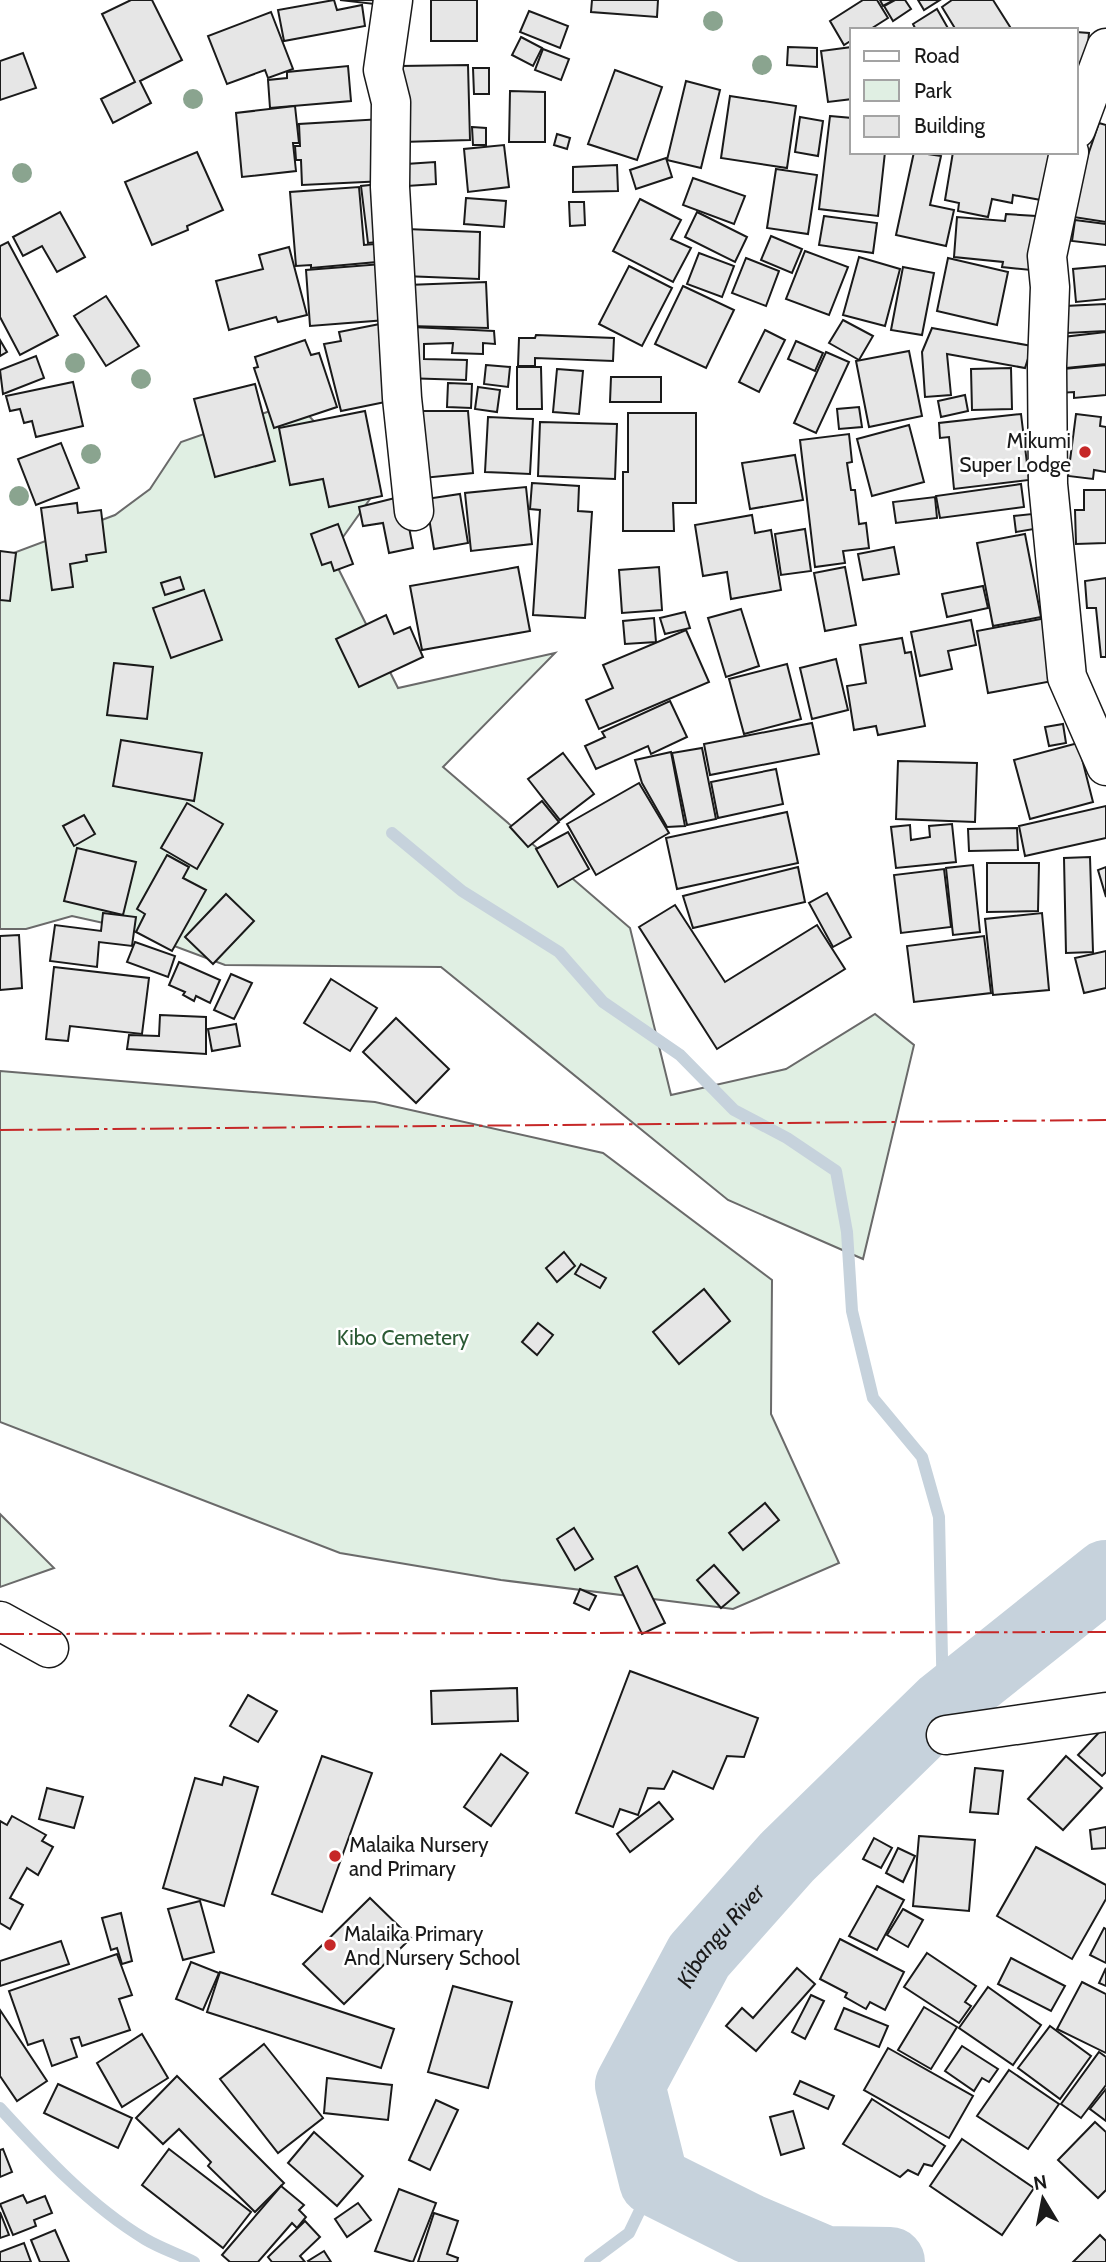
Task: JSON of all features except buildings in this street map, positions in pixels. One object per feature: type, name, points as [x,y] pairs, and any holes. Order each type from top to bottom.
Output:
[{"type":"street","points":[[393,0],[383,70],[391,102],[390,187],[402,398],[414,511]]},
{"type":"street","points":[[1078,123],[1106,48]]},
{"type":"street","points":[[1069,154],[1051,225],[1047,256],[1050,287],[1046,366],[1048,484],[1067,677],[1106,766]]},
{"type":"street","points":[[0,1621],[49,1648]]},
{"type":"street","points":[[946,1735],[1106,1712]]},
{"type":"green space","points":[[296,402],[377,489],[331,554],[398,688],[555,653],[443,767],[630,928],[671,1095],[786,1069],[875,1014],[914,1045],[863,1259],[728,1200],[441,967],[225,965],[126,928],[72,916],[26,929],[0,929],[0,558],[115,515],[150,489],[181,442]]},
{"type":"green space","name":"Kibo Cemetery","points":[[0,1071],[375,1102],[603,1153],[772,1280],[771,1414],[839,1563],[733,1609],[501,1580],[340,1553],[0,1422]]},
{"type":"green space","points":[[0,1514],[54,1568],[0,1587]]},
{"type":"waterway","points":[[392,833],[462,891],[559,952],[603,1002],[680,1055],[734,1110],[787,1138],[836,1171],[847,1232],[852,1311],[873,1398],[922,1457],[939,1517],[943,1705]]},
{"type":"waterway","name":"Kibangu River","points":[[890,2262],[825,2261],[748,2228],[654,2181],[630,2085],[699,1956],[787,1857],[943,1705],[1106,1575]]},
{"type":"waterway","points":[[0,2108],[50,2161],[105,2211],[145,2239],[194,2262]]},
{"type":"waterway","points":[[590,2262],[629,2233],[654,2181]]},
{"type":"power","points":[[0,1130],[1106,1120]]},
{"type":"power","points":[[0,1634],[1106,1632]]},
{"type":"place","name":"Mikumi Super Lodge","points":[[1085,452]]},
{"type":"place","name":"Malaika Nursery and Primary","points":[[335,1856]]},
{"type":"place","name":"Malaika Primary And Nursery School","points":[[330,1945]]}]
